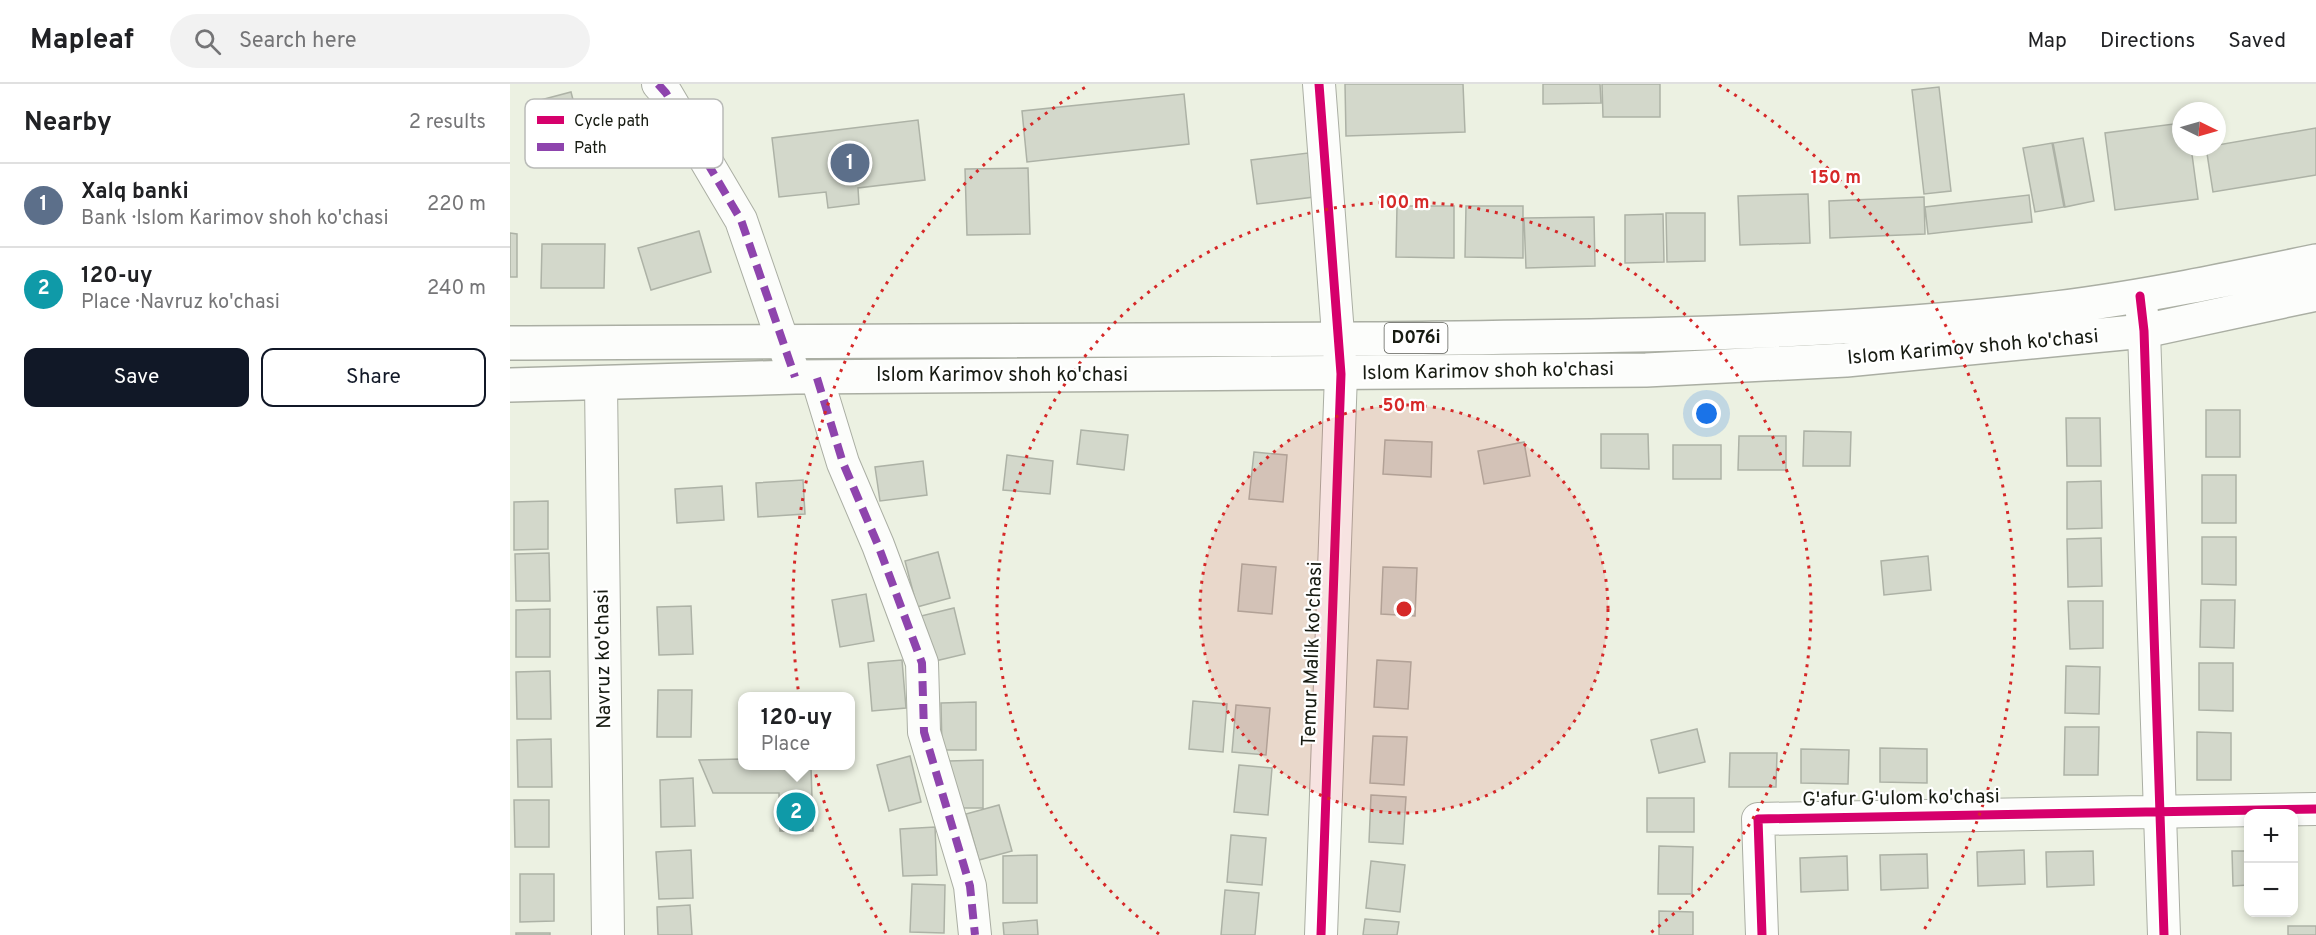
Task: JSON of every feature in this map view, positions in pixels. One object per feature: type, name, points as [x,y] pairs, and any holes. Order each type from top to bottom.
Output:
[{"type":"main road","name":"Islom Karimov shoh ko'chasi","points":[[510,343],[1673,335],[1946,319],[2057,308],[2140,296],[2316,261]]},
{"type":"main road","name":"Islom Karimov shoh ko'chasi","points":[[510,385],[806,377],[1646,370],[1799,362],[2144,331],[2316,294]]},
{"type":"street","points":[[658,84],[670,99]]},
{"type":"street","name":"Temur Malik ko'chasi","points":[[1319,84],[1341,374],[1321,935]]},
{"type":"street","points":[[710,168],[741,220],[784,341],[806,377],[878,545],[922,663],[924,732],[970,886],[975,935]]},
{"type":"street","points":[[2140,296],[2144,331],[2164,935]]},
{"type":"street","name":"Navruz ko'chasi","points":[[601,384],[608,935]]},
{"type":"street","name":"G'afur G'ulom ko'chasi","points":[[1762,935],[1758,819],[2316,809]]},
{"type":"building","points":[[1345,84],[1463,84],[1465,132],[1346,136]]},
{"type":"building","points":[[1543,84],[1600,84],[1601,103],[1543,104]]},
{"type":"building","points":[[1602,84],[1660,84],[1660,117],[1603,117]]},
{"type":"building","points":[[1939,87],[1951,191],[1924,194],[1912,90]]},
{"type":"building","points":[[571,92],[573,99],[544,99]]},
{"type":"building","points":[[1184,94],[1189,144],[1027,162],[1022,111]]},
{"type":"building","points":[[918,120],[925,180],[858,188],[859,204],[828,208],[826,192],[779,197],[772,138]]},
{"type":"building","points":[[2172,124],[2172,156],[2192,156],[2198,199],[2115,210],[2105,133]]},
{"type":"building","points":[[2316,128],[2316,175],[2213,192],[2207,156],[2226,156],[2226,144]]},
{"type":"building","points":[[2083,138],[2094,201],[2065,207],[2053,143]]},
{"type":"building","points":[[2052,143],[2064,207],[2035,212],[2023,148]]},
{"type":"building","points":[[1308,153],[1314,197],[1257,204],[1251,160]]},
{"type":"building","points":[[1028,168],[1030,234],[967,235],[965,169]]},
{"type":"building","points":[[1808,194],[1810,243],[1740,245],[1738,196]]},
{"type":"building","points":[[2029,195],[2032,222],[1928,234],[1925,207]]},
{"type":"building","points":[[1924,197],[1925,234],[1830,238],[1829,201]]},
{"type":"building","points":[[1397,206],[1454,206],[1454,258],[1396,257]]},
{"type":"building","points":[[1466,206],[1523,206],[1523,258],[1465,257]]},
{"type":"building","points":[[1666,213],[1705,213],[1705,261],[1667,262]]},
{"type":"building","points":[[1663,214],[1664,262],[1625,263],[1625,215]]},
{"type":"building","points":[[1594,217],[1595,266],[1526,268],[1524,218]]},
{"type":"building","points":[[699,231],[711,272],[651,290],[638,248]]},
{"type":"building","points":[[510,233],[517,234],[517,277],[510,277]]},
{"type":"building","points":[[542,244],[605,244],[604,288],[541,288]]},
{"type":"building","points":[[2206,410],[2240,410],[2240,457],[2206,457]]},
{"type":"building","points":[[2066,418],[2100,418],[2101,466],[2067,466]]},
{"type":"building","points":[[1081,430],[1128,435],[1124,470],[1077,464]]},
{"type":"building","points":[[1804,431],[1851,432],[1850,466],[1803,466]]},
{"type":"building","points":[[1601,434],[1648,434],[1649,469],[1601,468]]},
{"type":"building","points":[[1739,436],[1786,436],[1786,470],[1738,470]]},
{"type":"building","points":[[1385,440],[1432,442],[1431,477],[1383,474]]},
{"type":"building","points":[[1524,442],[1530,476],[1484,484],[1478,451]]},
{"type":"building","points":[[1673,445],[1721,445],[1721,479],[1673,479]]},
{"type":"building","points":[[1254,452],[1287,455],[1283,502],[1249,499]]},
{"type":"building","points":[[1007,455],[1053,461],[1050,494],[1003,490]]},
{"type":"building","points":[[923,461],[927,495],[880,501],[875,467]]},
{"type":"building","points":[[2202,475],[2236,475],[2236,523],[2202,523]]},
{"type":"building","points":[[803,480],[805,514],[758,517],[756,483]]},
{"type":"building","points":[[2101,481],[2102,528],[2067,529],[2067,482]]},
{"type":"building","points":[[722,486],[724,520],[677,523],[675,489]]},
{"type":"building","points":[[548,501],[548,549],[514,550],[514,502]]},
{"type":"building","points":[[2202,537],[2236,537],[2236,585],[2202,584]]},
{"type":"building","points":[[2101,538],[2102,586],[2068,587],[2067,539]]},
{"type":"building","points":[[938,552],[950,598],[917,607],[905,561]]},
{"type":"building","points":[[549,553],[550,601],[516,601],[515,554]]},
{"type":"building","points":[[1928,556],[1931,590],[1884,595],[1881,561]]},
{"type":"building","points":[[1242,564],[1276,567],[1272,614],[1238,611]]},
{"type":"building","points":[[1383,567],[1417,568],[1415,616],[1381,614]]},
{"type":"building","points":[[866,594],[874,641],[840,647],[832,600]]},
{"type":"building","points":[[2201,600],[2235,600],[2234,648],[2200,647]]},
{"type":"building","points":[[2068,601],[2103,601],[2103,648],[2070,649]]},
{"type":"building","points":[[691,606],[693,654],[659,655],[657,607]]},
{"type":"building","points":[[954,608],[965,654],[931,662],[921,616]]},
{"type":"building","points":[[550,609],[550,657],[516,657],[516,610]]},
{"type":"building","points":[[902,660],[906,708],[872,711],[868,663]]},
{"type":"building","points":[[1377,660],[1411,662],[1408,709],[1374,707]]},
{"type":"building","points":[[2199,663],[2233,663],[2233,711],[2199,710]]},
{"type":"building","points":[[2066,666],[2100,667],[2099,714],[2065,713]]},
{"type":"building","points":[[550,671],[551,719],[517,719],[516,672]]},
{"type":"building","points":[[658,690],[692,690],[691,737],[657,737]]},
{"type":"building","points":[[1193,701],[1227,704],[1223,752],[1189,749]]},
{"type":"building","points":[[976,702],[976,750],[942,750],[941,703]]},
{"type":"building","points":[[1236,705],[1270,708],[1266,755],[1232,752]]},
{"type":"building","points":[[2065,727],[2099,727],[2098,775],[2064,775]]},
{"type":"building","points":[[1697,729],[1705,762],[1659,773],[1651,740]]},
{"type":"building","points":[[2197,732],[2231,733],[2231,780],[2197,780]]},
{"type":"building","points":[[1373,736],[1407,737],[1404,785],[1370,783]]},
{"type":"building","points":[[551,739],[552,787],[518,787],[517,740]]},
{"type":"building","points":[[1880,748],[1927,749],[1927,783],[1880,782]]},
{"type":"building","points":[[1801,749],[1849,750],[1848,784],[1801,783]]},
{"type":"building","points":[[1730,753],[1777,753],[1776,787],[1729,787]]},
{"type":"building","points":[[910,756],[921,802],[889,811],[877,765]]},
{"type":"building","points":[[738,759],[738,770],[811,770],[813,831],[780,831],[779,793],[713,793],[699,760]]},
{"type":"building","points":[[983,760],[983,808],[949,808],[949,761]]},
{"type":"building","points":[[1239,765],[1272,768],[1268,815],[1234,812]]},
{"type":"building","points":[[693,778],[695,826],[661,827],[660,780]]},
{"type":"building","points":[[1371,795],[1406,797],[1403,844],[1369,842]]},
{"type":"building","points":[[1647,798],[1694,798],[1694,832],[1647,832]]},
{"type":"building","points":[[514,800],[549,800],[549,847],[515,847]]},
{"type":"building","points":[[999,805],[1012,851],[979,860],[966,814]]},
{"type":"building","points":[[935,827],[937,875],[903,876],[900,829]]},
{"type":"building","points":[[1231,835],[1266,838],[1262,885],[1227,882]]},
{"type":"building","points":[[1659,846],[1693,847],[1692,894],[1658,894]]},
{"type":"building","points":[[691,850],[693,898],[659,899],[656,852]]},
{"type":"building","points":[[2024,850],[2025,884],[1978,886],[1977,852]]},
{"type":"building","points":[[2093,851],[2094,885],[2047,887],[2046,852]]},
{"type":"building","points":[[2232,851],[2244,851],[2244,885],[2233,886]]},
{"type":"building","points":[[1927,854],[1928,888],[1881,890],[1880,855]]},
{"type":"building","points":[[1037,855],[1037,903],[1003,903],[1003,856]]},
{"type":"building","points":[[1847,856],[1848,890],[1801,892],[1800,858]]},
{"type":"building","points":[[1371,861],[1405,865],[1400,912],[1366,908]]},
{"type":"building","points":[[520,874],[554,874],[554,921],[520,922]]},
{"type":"building","points":[[912,884],[945,885],[944,933],[910,932]]},
{"type":"building","points":[[1225,890],[1259,893],[1255,935],[1221,935]]},
{"type":"building","points":[[690,905],[692,935],[658,935],[657,907]]},
{"type":"building","points":[[1659,911],[1693,912],[1693,935],[1659,935]]},
{"type":"building","points":[[1365,919],[1399,922],[1397,935],[1363,935]]},
{"type":"building","points":[[1037,920],[1038,935],[1004,935],[1003,923]]},
{"type":"building","points":[[2288,926],[2316,926],[2316,935],[2288,935]]},
{"type":"building","points":[[516,933],[550,933],[550,935],[516,935]]},
{"type":"marked path","points":[[658,84],[670,99]]},
{"type":"marked path","points":[[710,168],[741,220],[795,377]]},
{"type":"marked path","points":[[817,378],[843,463],[878,545],[922,663],[924,732],[970,886],[975,935]]},
{"type":"cycle path","points":[[1319,84],[1341,374],[1321,935]]},
{"type":"cycle path","points":[[2140,296],[2144,331],[2164,935]]},
{"type":"cycle path","points":[[1762,935],[1758,819],[2316,809]]},
{"type":"place","name":"Xalq banki","points":[[850,163]]},
{"type":"place","name":"120-uy","points":[[796,812]]}]
